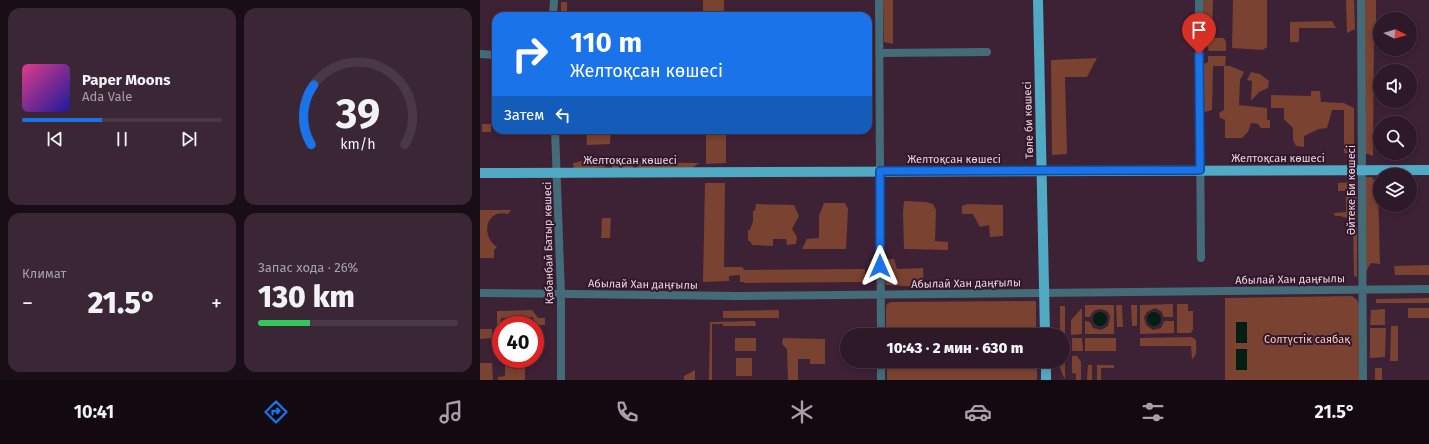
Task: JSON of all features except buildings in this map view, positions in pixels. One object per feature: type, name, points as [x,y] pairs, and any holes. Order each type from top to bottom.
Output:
[{"type":"main road","name":"Төле би көшесі","points":[[1038,0],[1045,328]]},
{"type":"main road","name":"Желтоқсан көшесі","points":[[480,173],[1429,170]]},
{"type":"main road","points":[[1046,368],[1046,380]]},
{"type":"street","points":[[553,12],[554,0]]},
{"type":"street","points":[[879,0],[881,328]]},
{"type":"street","points":[[1199,0],[1200,258]]},
{"type":"street","name":"Әйтеке Би көшесі","points":[[1361,0],[1363,380]]},
{"type":"street","points":[[879,53],[987,52]]},
{"type":"street","points":[[480,54],[492,55]]},
{"type":"street","name":"Қабанбай Батыр көшесі","points":[[555,134],[561,380]]},
{"type":"street","name":"Абылай Хан даңғылы","points":[[480,294],[721,296],[1429,289]]},
{"type":"street","points":[[881,368],[881,380]]},
{"type":"green space","points":[[703,0],[724,0],[724,12],[703,12]]},
{"type":"green space","points":[[883,0],[893,0],[893,44],[884,42]]},
{"type":"green space","points":[[1202,0],[1213,0],[1212,38],[1224,38],[1226,42],[1226,51],[1209,51],[1206,43],[1201,40]]},
{"type":"green space","points":[[1233,0],[1267,0],[1267,47],[1263,50],[1232,48]]},
{"type":"green space","points":[[1346,0],[1354,0],[1355,29],[1347,33]]},
{"type":"green space","points":[[1361,0],[1376,0],[1376,12],[1373,12],[1373,156],[1362,154]]},
{"type":"green space","points":[[561,2],[567,2],[567,12],[561,12]]},
{"type":"green space","points":[[1332,21],[1336,28],[1299,28],[1299,42],[1290,42],[1290,22]]},
{"type":"green space","points":[[1208,56],[1226,56],[1225,66],[1230,66],[1244,72],[1240,80],[1239,105],[1267,108],[1267,120],[1270,120],[1270,128],[1261,128],[1258,124],[1251,123],[1248,132],[1242,138],[1225,138],[1225,120],[1220,118],[1219,113],[1224,110],[1224,66],[1213,66],[1212,110],[1201,113],[1201,65],[1208,62]]},
{"type":"green space","points":[[1097,58],[1087,77],[1065,77],[1067,154],[1052,155],[1051,60]]},
{"type":"green space","points":[[1251,72],[1260,74],[1269,81],[1268,88],[1259,92],[1251,101],[1252,81],[1247,80]]},
{"type":"green space","points":[[1311,91],[1320,91],[1321,102],[1344,103],[1354,108],[1354,154],[1344,153],[1344,110],[1332,110],[1327,128],[1319,129],[1304,136],[1304,147],[1296,146],[1293,140],[1293,128],[1284,119],[1284,108],[1271,108],[1271,95],[1311,96]]},
{"type":"green space","points":[[482,124],[491,124],[491,132],[482,132]]},
{"type":"green space","points":[[586,134],[611,134],[610,144],[587,145]]},
{"type":"green space","points":[[706,134],[726,134],[726,163],[706,164]]},
{"type":"green space","points":[[583,160],[605,160],[605,167],[574,170],[573,163]]},
{"type":"green space","points":[[612,161],[633,162],[633,169],[612,168]]},
{"type":"green space","points":[[638,162],[699,163],[692,168],[637,168]]},
{"type":"green space","points":[[1364,177],[1372,177],[1373,212],[1379,212],[1380,264],[1371,263],[1364,275]]},
{"type":"green space","points":[[1356,182],[1357,221],[1335,216],[1334,213],[1346,212],[1346,191],[1338,191],[1338,183]]},
{"type":"green space","points":[[705,183],[725,183],[724,267],[742,267],[745,270],[865,269],[865,282],[744,283],[740,282],[740,275],[729,276],[729,281],[703,282]]},
{"type":"green space","points":[[904,201],[926,202],[933,204],[936,210],[935,241],[948,242],[948,250],[904,249]]},
{"type":"green space","points":[[824,203],[845,203],[848,209],[846,249],[802,249],[807,239],[819,238],[819,216]]},
{"type":"green space","points":[[756,204],[794,205],[799,216],[792,229],[797,237],[796,244],[787,245],[786,239],[773,239],[773,246],[752,245],[750,241],[748,241],[748,230],[750,230],[753,221],[753,211],[755,211]]},
{"type":"green space","points":[[967,204],[1003,205],[1003,236],[990,237],[989,225],[980,227],[973,214],[962,214],[962,206]]},
{"type":"green space","points":[[480,210],[511,210],[508,214],[501,213],[495,215],[490,219],[488,224],[488,236],[497,247],[494,250],[494,258],[480,258]]},
{"type":"green space","points":[[602,218],[611,218],[610,238],[601,238]]},
{"type":"green space","points":[[1353,225],[1357,227],[1357,277],[1354,276]]},
{"type":"green space","points":[[883,259],[894,259],[897,269],[923,268],[924,287],[886,285]]},
{"type":"green space","points":[[1429,265],[1429,275],[1395,275],[1394,266]]},
{"type":"green space","name":"Солтүстік саябақ","points":[[1352,296],[1357,300],[1359,305],[1359,380],[1225,380],[1225,298]]},
{"type":"green space","points":[[1429,298],[1429,303],[1376,303],[1376,299]]},
{"type":"green space","points":[[1036,301],[1036,328],[886,328],[886,309],[887,304],[891,302]]},
{"type":"green space","points":[[1173,304],[1173,317],[1164,317],[1161,311],[1155,308],[1147,312],[1144,317],[1146,325],[1153,330],[1161,328],[1164,321],[1174,321],[1174,333],[1140,334],[1140,305]]},
{"type":"green space","points":[[1177,304],[1188,304],[1188,311],[1193,311],[1193,329],[1191,333],[1177,333]]},
{"type":"green space","points":[[1085,305],[1114,305],[1114,334],[1085,334],[1085,321],[1090,322],[1093,328],[1101,330],[1108,326],[1110,317],[1108,312],[1100,309],[1093,312],[1090,317],[1085,317]]},
{"type":"green space","points":[[1116,305],[1122,305],[1123,327],[1117,327]]},
{"type":"green space","points":[[1131,305],[1137,305],[1137,326],[1132,326]]},
{"type":"green space","points":[[1060,306],[1065,306],[1065,328],[1060,328]]},
{"type":"green space","points":[[1082,308],[1082,334],[1071,335],[1071,320]]},
{"type":"green space","points":[[1408,308],[1429,308],[1429,318],[1408,318]]},
{"type":"green space","points":[[1385,309],[1385,325],[1370,325],[1371,310]]},
{"type":"green space","points":[[532,310],[536,316],[497,316],[497,311]]},
{"type":"green space","points":[[779,310],[779,318],[723,318],[723,311]]},
{"type":"green space","points":[[755,321],[756,326],[723,326],[723,324],[712,324],[712,380],[709,380],[710,322]]},
{"type":"green space","points":[[1391,326],[1398,326],[1398,361],[1390,361]]},
{"type":"green space","points":[[1370,328],[1386,328],[1385,357],[1370,358]]},
{"type":"green space","points":[[480,329],[492,329],[492,338],[480,339]]},
{"type":"green space","points":[[1192,337],[1196,340],[1196,353],[1192,359],[1191,346],[1140,346],[1140,338]]},
{"type":"green space","points":[[735,338],[756,338],[756,351],[735,351]]},
{"type":"green space","points":[[783,338],[825,339],[825,364],[810,364],[810,359],[798,359],[798,380],[788,380],[787,349],[782,344]]},
{"type":"green space","points":[[1072,338],[1082,338],[1083,351],[1072,351]]},
{"type":"green space","points":[[1085,338],[1116,338],[1116,351],[1085,351]]},
{"type":"green space","points":[[1072,356],[1077,356],[1081,362],[1081,380],[1076,380],[1076,374],[1072,373]]},
{"type":"green space","points":[[736,358],[752,358],[752,376],[736,376]]},
{"type":"green space","points":[[480,363],[492,363],[493,380],[480,380]]},
{"type":"green space","points":[[1088,365],[1092,365],[1092,380],[1087,380]]},
{"type":"green space","points":[[1097,365],[1114,365],[1114,368],[1101,368],[1101,380],[1097,380]]},
{"type":"green space","points":[[505,368],[525,368],[525,380],[498,380],[498,377],[505,376]]},
{"type":"green space","points":[[887,368],[1037,368],[1037,380],[887,380]]},
{"type":"green space","points":[[1060,368],[1065,368],[1064,378]]},
{"type":"green space","points":[[1375,368],[1382,368],[1382,380],[1375,380]]},
{"type":"green space","points":[[695,370],[695,380],[684,380],[684,376]]},
{"type":"shaded area","points":[[1100,312],[1105,314],[1107,319],[1105,324],[1100,326],[1095,324],[1093,319],[1095,314]]},
{"type":"shaded area","points":[[1154,312],[1159,314],[1161,319],[1159,324],[1154,326],[1149,324],[1147,319],[1149,314]]},
{"type":"shaded area","points":[[1236,322],[1247,322],[1247,343],[1236,343]]},
{"type":"shaded area","points":[[1236,349],[1247,349],[1247,370],[1236,370]]},
{"type":"route","points":[[880,266],[880,171],[1200,170],[1199,54]]}]
